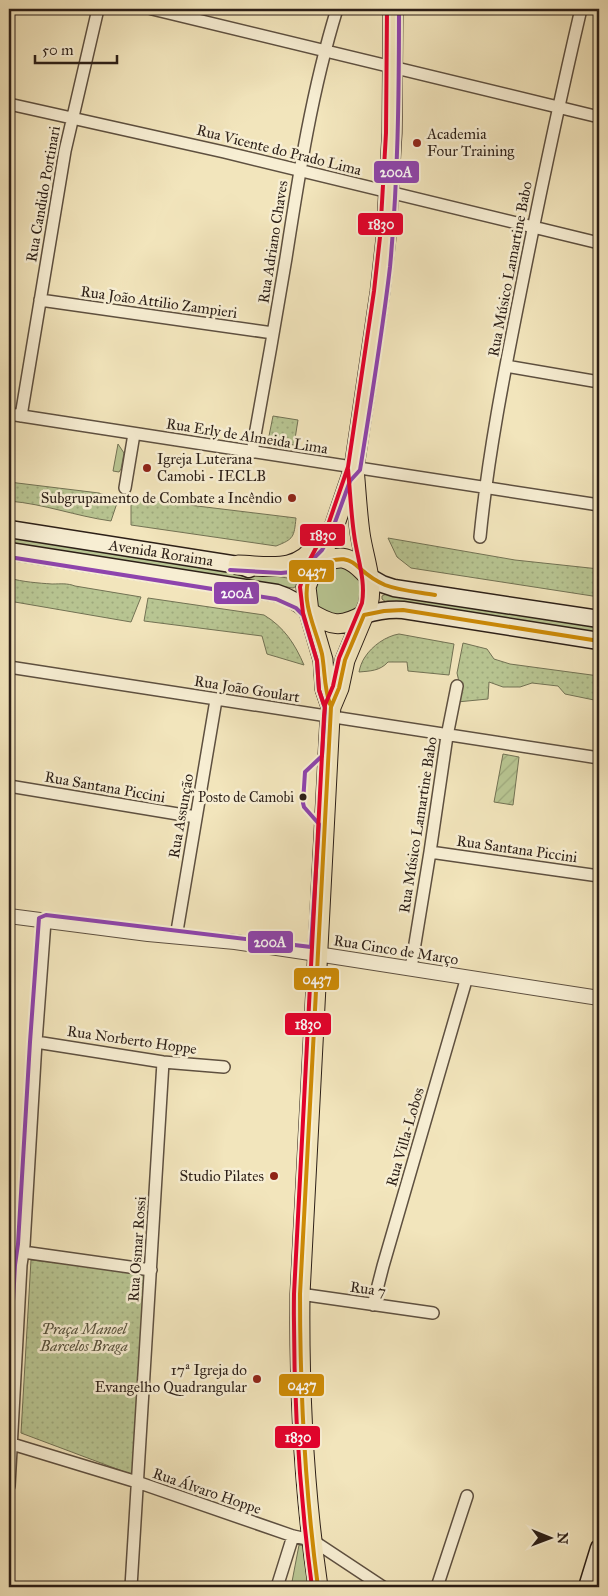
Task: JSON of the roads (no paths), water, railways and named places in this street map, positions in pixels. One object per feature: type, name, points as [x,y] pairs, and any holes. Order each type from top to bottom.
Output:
[{"type":"highway","points":[[331,712],[325,689],[323,660],[309,612],[306,587],[312,568],[325,547],[334,527],[354,468],[380,292],[390,192],[393,67],[392,9]]},
{"type":"highway","points":[[238,565],[280,567],[289,566],[304,560],[317,546],[324,533],[345,478],[354,468]]},
{"type":"highway","points":[[318,1587],[308,1498],[299,1352],[300,1294],[331,712],[345,660],[370,596],[370,586],[360,531],[354,468]]},
{"type":"highway","points":[[312,568],[335,558],[343,558],[358,565],[368,576]]},
{"type":"highway","points":[[309,612],[322,620],[336,624],[355,620],[364,615]]},
{"type":"main road","name":"Avenida Roraima","points":[[9,529],[238,565],[270,573],[282,574],[312,568]]},
{"type":"main road","name":"Avenida Roraima","points":[[9,551],[277,593],[294,600],[309,612]]},
{"type":"main road","points":[[368,576],[394,588],[599,620]]},
{"type":"main road","points":[[364,615],[376,611],[403,610],[599,641]]},
{"type":"main road","points":[[587,1587],[599,1548]]},
{"type":"street","name":"Rua Candido Portinari","points":[[21,416],[65,151],[98,9]]},
{"type":"street","points":[[152,9],[599,118]]},
{"type":"street","name":"Rua Adriano Chaves","points":[[252,452],[299,171],[324,50],[337,9]]},
{"type":"street","name":"Rua Músico Lamartine Babo","points":[[480,537],[485,488],[506,366],[558,108],[581,9]]},
{"type":"street","name":"Rua Vicente do Prado Lima","points":[[9,104],[73,117],[599,242]]},
{"type":"street","name":"Rua João Attilio Zampieri","points":[[40,300],[273,333]]},
{"type":"street","points":[[506,366],[599,382]]},
{"type":"street","name":"Rua Erly de Almeida Lima","points":[[9,414],[599,505]]},
{"type":"street","points":[[125,488],[134,434]]},
{"type":"street","name":"Rua João Goulart","points":[[9,667],[216,700],[331,712],[447,736],[599,758]]},
{"type":"street","name":"Rua Músico Lamartine Babo","points":[[410,968],[447,736],[457,686]]},
{"type":"street","name":"Rua Assunção","points":[[176,937],[216,700]]},
{"type":"street","name":"Rua Santana Piccini","points":[[9,786],[196,818]]},
{"type":"street","name":"Rua Santana Piccini","points":[[430,852],[599,876]]},
{"type":"street","name":"Rua Cinco de Março","points":[[9,916],[176,937],[235,942],[599,998]]},
{"type":"street","points":[[9,1486],[21,1265],[45,920]]},
{"type":"street","name":"Rua Villa-Lobos","points":[[373,1305],[467,977]]},
{"type":"street","name":"Rua Norberto Hoppe","points":[[36,1042],[163,1062],[224,1067]]},
{"type":"street","name":"Rua Osmar Rossi","points":[[131,1587],[163,1062]]},
{"type":"street","points":[[23,1252],[151,1270]]},
{"type":"street","name":"Rua 7","points":[[300,1294],[433,1313]]},
{"type":"street","name":"Rua Álvaro Hoppe","points":[[12,1444],[137,1482],[293,1536],[312,1540],[383,1587]]},
{"type":"street","points":[[437,1587],[466,1496]]},
{"type":"street","points":[[277,1587],[293,1536]]},
{"type":"place","name":"Academia Four Training","points":[[417,143]]},
{"type":"place","name":"Igreja Luterana Camobi - IECLB","points":[[147,468]]},
{"type":"place","name":"Subgrupamento de Combate a Incêndio","points":[[292,498]]},
{"type":"place","name":"Posto de Camobi","points":[[303,797]]},
{"type":"place","name":"Studio Pilates","points":[[274,1176]]},
{"type":"place","name":"17ª Igreja do Evangelho Quadrangular","points":[[257,1379]]},
{"type":"park label","name":"Praça Manoel Barcelos Braga","points":[[84,1338]]}]
